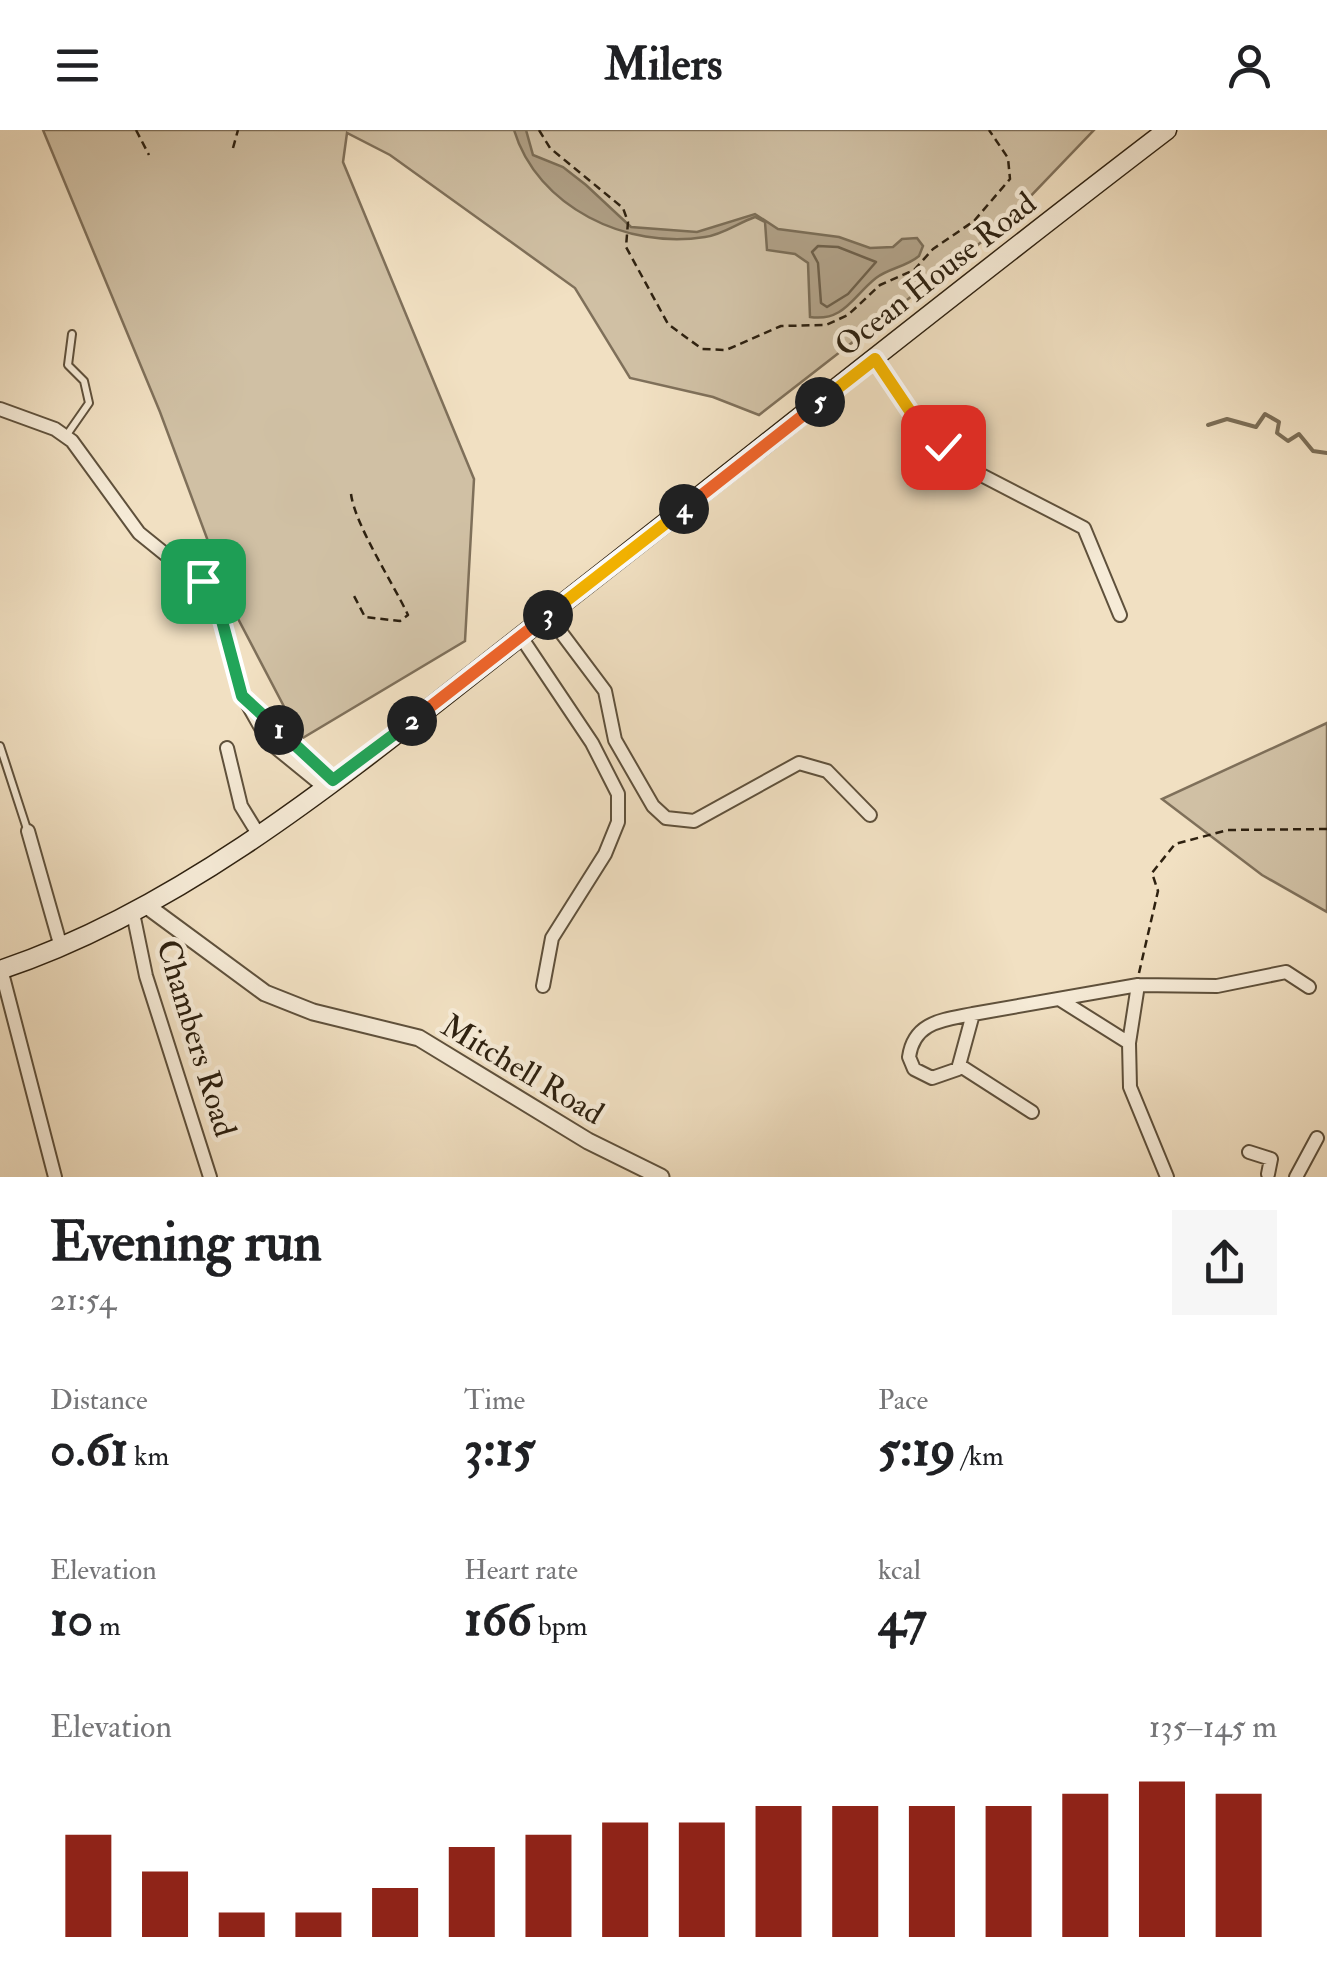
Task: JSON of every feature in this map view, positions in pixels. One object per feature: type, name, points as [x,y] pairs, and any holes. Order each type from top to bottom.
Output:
[{"type":"main road","name":"Ocean House Road","points":[[0,969],[61,947],[140,910],[328,783],[1167,130]]},
{"type":"street","points":[[875,359],[918,423],[962,464],[1084,528],[1120,615]]},
{"type":"street","points":[[0,410],[65,437],[139,533],[212,592],[242,696],[328,783]]},
{"type":"street","points":[[548,615],[606,691],[615,740],[653,806],[666,818],[694,821],[799,763],[828,771],[870,815]]},
{"type":"street","points":[[520,637],[592,743],[618,794],[618,822],[605,854],[552,938],[543,986]]},
{"type":"street","points":[[228,748],[240,806],[258,832]]},
{"type":"street","points":[[28,831],[61,947]]},
{"type":"street","name":"Chambers Road","points":[[140,910],[146,976],[210,1177]]},
{"type":"street","name":"Mitchell Road","points":[[140,910],[265,994],[312,1012],[419,1038],[588,1141],[661,1177]]},
{"type":"street","points":[[0,969],[55,1177]]},
{"type":"street","points":[[973,1014],[959,1064],[945,1077],[920,1074],[909,1057],[912,1041],[931,1023],[973,1014],[1138,984],[1217,986],[1286,972],[1309,987]]},
{"type":"street","points":[[1138,984],[1130,1043],[1130,1088],[1167,1177]]},
{"type":"street","points":[[1059,999],[1130,1043]]},
{"type":"street","points":[[959,1064],[1032,1112]]},
{"type":"street","points":[[1296,1177],[1317,1138]]},
{"type":"street","points":[[1249,1152],[1271,1159],[1266,1176],[1283,1177]]},
{"type":"lane","points":[[65,437],[90,403],[84,382],[68,365],[72,334]]},
{"type":"lane","points":[[0,746],[28,831]]},
{"type":"path","points":[[136,130],[149,154]]},
{"type":"path","points":[[232,148],[238,130]]},
{"type":"path","points":[[539,130],[550,148],[623,208],[628,222],[626,247],[668,324],[702,349],[726,350],[781,326],[826,325],[848,314],[880,285],[914,270],[934,248],[994,202],[1010,179],[1008,158],[990,130]]},
{"type":"path","points":[[351,494],[353,514],[367,531],[408,615],[400,621],[364,617],[353,594]]},
{"type":"path","points":[[1138,984],[1158,890],[1152,873],[1174,844],[1228,830],[1327,829]]},
{"type":"shaded area","points":[[43,130],[1094,130],[1002,226],[759,415],[713,397],[630,378],[575,288],[390,155],[347,133],[343,162],[474,479],[465,641],[301,739],[234,611],[160,412]]},
{"type":"shaded area","points":[[1327,723],[1327,912],[1262,875],[1162,799]]},
{"type":"water","points":[[514,130],[526,130],[533,155],[563,167],[631,227],[697,232],[755,214],[778,229],[839,237],[870,248],[893,247],[902,239],[917,238],[923,246],[919,256],[876,278],[840,312],[810,317],[808,263],[795,254],[767,250],[765,222],[755,217],[711,236],[675,239],[645,237],[616,229],[564,201],[543,181]]},
{"type":"waterway","points":[[1208,425],[1227,419],[1256,427],[1265,414],[1279,422],[1277,433],[1288,441],[1299,434],[1313,451],[1327,453]]},
{"type":"route","points":[[203,581],[217,602],[242,696],[333,780],[875,359],[918,423],[943,447]]}]
